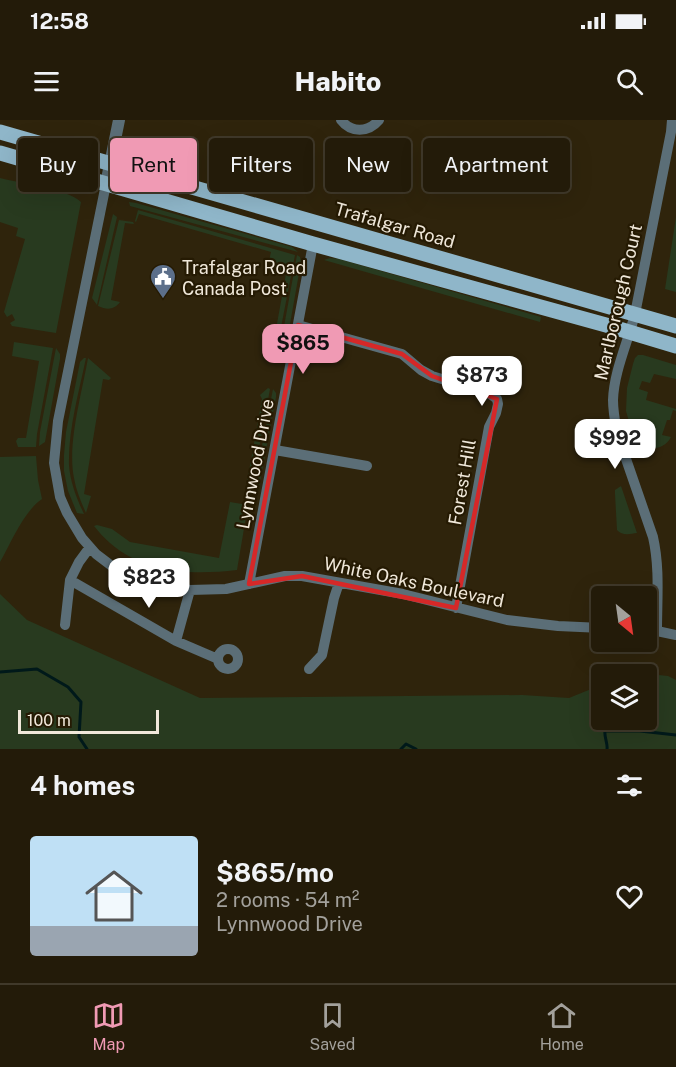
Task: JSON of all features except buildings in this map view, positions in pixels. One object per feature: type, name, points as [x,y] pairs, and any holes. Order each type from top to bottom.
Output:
[{"type":"main road","name":"Trafalgar Road","points":[[0,132],[110,164]]},
{"type":"main road","points":[[0,153],[676,346]]},
{"type":"main road","name":"Trafalgar Road","points":[[197,189],[676,326]]},
{"type":"street","name":"White Oaks Boulevard","points":[[115,138],[119,120]]},
{"type":"street","points":[[341,120],[348,127],[360,130],[372,127],[379,120]]},
{"type":"street","name":"Marlborough Court","points":[[656,586],[657,554],[617,433],[613,399],[617,373],[635,314],[672,120]]},
{"type":"street","name":"White Oaks Boulevard","points":[[110,164],[64,388],[54,463],[60,497],[75,528],[90,547],[108,564],[122,573],[155,585],[190,590],[226,589],[285,576],[302,576],[403,594],[507,620],[591,628]]},
{"type":"street","name":"Lynnwood Drive","points":[[249,584],[313,244]]},
{"type":"street","name":"Forest Hill","points":[[298,325],[402,354],[432,376],[481,390],[497,399],[496,412],[489,427],[456,608]]},
{"type":"street","points":[[275,450],[367,466]]},
{"type":"street","points":[[65,625],[70,580],[90,547]]},
{"type":"street","points":[[70,580],[176,640],[218,659]]},
{"type":"street","points":[[309,669],[322,655],[339,583]]},
{"type":"street","points":[[176,640],[190,590]]},
{"type":"street","points":[[657,632],[676,635]]},
{"type":"highlighted area","points":[[298,325],[402,354],[432,376],[497,399],[456,608],[302,576],[249,584]]},
{"type":"green space","points":[[0,178],[18,182],[18,192],[62,192],[81,202],[56,333],[12,326],[10,323],[15,320],[12,314],[7,317],[4,312],[25,239],[16,236],[18,228],[0,222]]},
{"type":"green space","points":[[129,202],[292,247],[298,252],[130,206]]},
{"type":"green space","points":[[138,210],[295,255],[278,343],[266,341],[266,339],[274,340],[286,274],[278,272],[269,261],[271,252],[139,214],[136,222]]},
{"type":"green space","points":[[113,214],[117,217],[97,305],[92,298]]},
{"type":"green space","points":[[676,217],[676,292],[665,289]]},
{"type":"green space","points":[[119,220],[134,224],[125,223],[111,300],[120,302],[113,308],[104,308],[98,306]]},
{"type":"green space","points":[[297,255],[301,262],[287,341],[281,343]]},
{"type":"green space","points":[[330,258],[541,317],[540,322],[324,260]]},
{"type":"green space","points":[[14,342],[53,348],[36,447],[18,447],[16,441],[18,438],[26,438],[39,361],[12,356]]},
{"type":"green space","points":[[56,348],[60,359],[45,442],[39,446],[40,432]]},
{"type":"green space","points":[[638,355],[676,365],[676,379],[654,374],[650,383],[642,381],[639,389],[648,392],[646,400],[676,409],[676,411],[673,410],[670,420],[667,420],[662,435],[671,437],[664,445],[656,448],[636,446],[626,411],[627,388],[635,358]]},
{"type":"green space","points":[[86,358],[72,425],[69,465],[72,484],[84,514],[77,513],[68,491],[64,455],[66,432],[80,362]]},
{"type":"green space","points":[[88,358],[111,378],[103,379],[84,494],[91,496],[86,513],[75,482],[72,450]]},
{"type":"green space","points":[[268,388],[270,389],[251,492],[247,489],[247,482],[262,399],[260,395]]},
{"type":"green space","points":[[273,389],[276,397],[259,487],[253,492]]},
{"type":"green space","points":[[36,456],[42,499],[29,511],[0,562],[0,457]]},
{"type":"green space","points":[[621,486],[637,533],[624,534],[617,530],[615,490]]},
{"type":"green space","points":[[230,502],[248,505],[237,570],[187,572],[154,566],[124,553],[94,526],[112,529],[130,542],[219,558]]},
{"type":"green space","points":[[0,594],[27,620],[200,698],[522,695],[569,698],[591,689],[591,730],[657,730],[657,675],[676,680],[676,749],[0,749]]},
{"type":"waterway","points":[[0,672],[37,669],[68,687],[81,702],[79,737],[87,749]]},
{"type":"waterway","points":[[607,749],[605,731],[640,731],[676,735]]},
{"type":"waterway","points":[[401,749],[406,744],[416,749]]},
{"type":"place","name":"Trafalgar Road Canada Post","points":[[163,300]]}]
